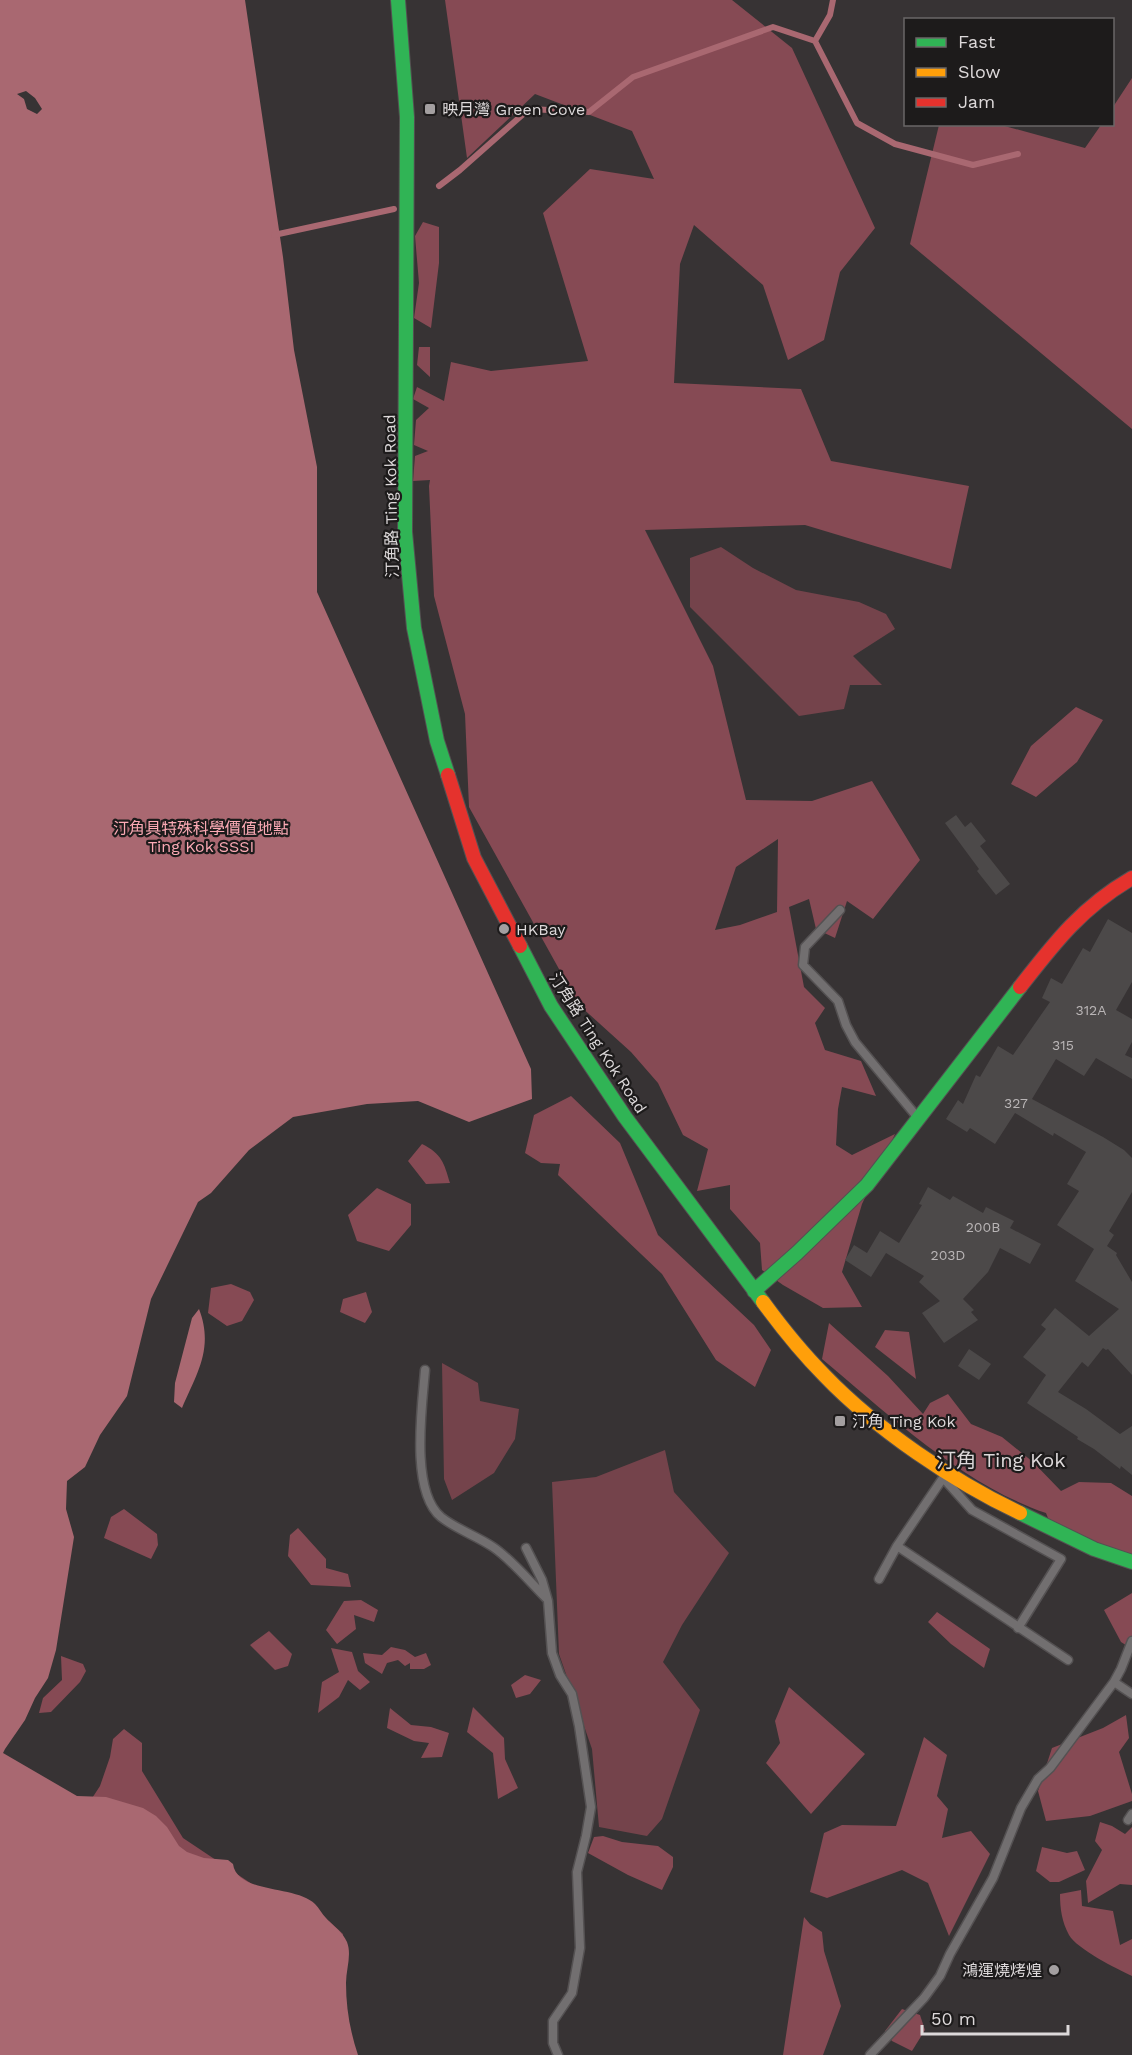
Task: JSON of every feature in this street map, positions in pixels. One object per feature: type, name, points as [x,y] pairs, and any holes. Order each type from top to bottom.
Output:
[{"type":"main road","name":"汀角路 Ting Kok Road","points":[[398,0],[407,117],[405,532],[414,628],[436,741],[474,858],[550,1006],[625,1117],[754,1291],[826,1378],[888,1432],[945,1475],[1094,1549],[1132,1562]]},
{"type":"main road","points":[[754,1291],[867,1185],[1057,939],[1091,905],[1132,878]]},
{"type":"lane","points":[[840,910],[805,947],[803,965],[838,1001],[849,1033],[855,1042],[919,1119]]},
{"type":"lane","points":[[425,1370],[419,1433],[423,1480],[429,1500],[441,1516],[495,1548],[549,1600]]},
{"type":"lane","points":[[879,1579],[897,1546],[945,1475],[972,1510],[1061,1559],[1018,1628]]},
{"type":"lane","points":[[897,1546],[1068,1660]]},
{"type":"lane","points":[[526,1548],[549,1600],[552,1653],[560,1675],[572,1694],[591,1807],[577,1872],[580,1948],[572,1993],[553,2021],[553,2043],[558,2055]]},
{"type":"lane","points":[[870,2055],[924,1998],[940,1976],[993,1878],[1012,1826],[1029,1794],[1038,1779],[1050,1768],[1114,1682],[1132,1641]]},
{"type":"lane","points":[[1114,1682],[1132,1694]]},
{"type":"shaded area","name":"汀角具特殊科學價值地點 Ting Kok SSSI","points":[[0,0],[245,0],[283,257],[294,350],[317,467],[317,592],[531,1069],[532,1099],[469,1122],[418,1101],[367,1104],[293,1117],[249,1150],[211,1193],[198,1202],[151,1299],[127,1396],[100,1435],[85,1467],[67,1481],[66,1509],[74,1537],[56,1650],[48,1678],[25,1720],[3,1753],[77,1796],[106,1797],[143,1808],[167,1827],[179,1846],[187,1852],[204,1858],[228,1860],[233,1864],[237,1874],[245,1880],[256,1885],[295,1894],[315,1904],[347,1942],[349,1952],[347,2001],[358,2055],[0,2055]],"holes":[[[26,91],[35,98],[42,109],[37,114],[27,109],[24,99],[17,94]]]},
{"type":"shaded area","points":[[445,0],[732,0],[792,48],[875,228],[840,272],[824,340],[788,360],[763,285],[694,225],[680,264],[674,383],[801,389],[831,461],[969,486],[951,569],[805,525],[645,530],[713,666],[746,800],[812,801],[872,781],[920,860],[873,919],[847,901],[835,938],[816,929],[809,899],[789,907],[804,987],[825,1008],[815,1023],[825,1050],[861,1061],[876,1096],[842,1087],[836,1145],[852,1155],[895,1134],[862,1204],[842,1272],[862,1307],[823,1308],[783,1285],[762,1270],[760,1243],[730,1209],[730,1185],[697,1191],[708,1149],[683,1135],[658,1083],[631,1052],[579,1005],[469,807],[465,714],[434,596],[430,480],[413,481],[415,456],[428,451],[414,445],[416,420],[429,408],[413,399],[417,387],[444,401],[451,362],[491,371],[588,361],[543,213],[590,169],[654,179],[632,131],[535,94],[467,158]],"holes":[[[778,839],[777,912],[740,925],[715,930],[736,867]]]},
{"type":"shaded area","points":[[1132,78],[1132,429],[910,244],[939,126],[1005,126],[1085,148],[1100,126],[1114,126],[1114,105]]},
{"type":"shaded area","points":[[423,222],[439,227],[439,263],[431,328],[414,318],[419,283],[415,236]]},
{"type":"shaded area","points":[[419,347],[430,347],[430,377],[417,365]]},
{"type":"shaded area","points":[[721,547],[753,568],[796,590],[859,602],[886,614],[895,629],[853,656],[882,685],[850,685],[844,709],[799,716],[690,607],[690,558]]},
{"type":"shaded area","points":[[1076,707],[1103,720],[1077,762],[1036,797],[1011,784],[1031,746]]},
{"type":"shaded area","points":[[571,1096],[620,1143],[658,1235],[754,1325],[771,1350],[755,1387],[716,1360],[662,1274],[558,1175],[560,1164],[541,1163],[525,1153],[534,1115]]},
{"type":"shaded area","points":[[422,1144],[438,1155],[450,1183],[426,1184],[408,1161]]},
{"type":"shaded area","points":[[377,1188],[411,1204],[411,1225],[389,1251],[357,1241],[348,1215]]},
{"type":"shaded area","points":[[231,1284],[250,1292],[254,1300],[242,1321],[227,1326],[208,1313],[211,1288]]},
{"type":"shaded area","points":[[366,1292],[372,1312],[365,1323],[340,1312],[343,1299]]},
{"type":"shaded area","points":[[199,1309],[205,1336],[202,1360],[182,1408],[174,1402],[175,1383],[192,1318]]},
{"type":"shaded area","points":[[829,1323],[888,1376],[923,1414],[930,1403],[948,1394],[971,1424],[1002,1437],[1033,1462],[1061,1491],[1079,1482],[1111,1483],[1132,1496],[1132,1555],[1052,1528],[1046,1513],[1015,1501],[985,1485],[900,1425],[822,1359]]},
{"type":"shaded area","points":[[885,1330],[909,1332],[916,1379],[875,1347]]},
{"type":"shaded area","points":[[442,1363],[478,1383],[480,1401],[519,1409],[515,1439],[494,1473],[452,1500],[444,1479]]},
{"type":"shaded area","points":[[665,1450],[674,1492],[729,1553],[682,1625],[663,1662],[700,1710],[662,1819],[647,1836],[599,1827],[592,1749],[559,1654],[552,1482],[596,1477]]},
{"type":"shaded area","points":[[124,1509],[157,1534],[158,1545],[151,1559],[104,1538],[111,1517]]},
{"type":"shaded area","points":[[298,1528],[326,1559],[326,1568],[348,1574],[351,1587],[311,1585],[288,1556],[290,1535]]},
{"type":"shaded area","points":[[1132,1593],[1132,1649],[1121,1642],[1104,1610]]},
{"type":"shaded area","points":[[361,1600],[378,1610],[374,1622],[354,1615],[356,1629],[337,1644],[326,1630],[344,1601]]},
{"type":"shaded area","points":[[937,1612],[990,1649],[984,1668],[951,1644],[928,1622]]},
{"type":"shaded area","points":[[269,1631],[292,1654],[288,1666],[275,1670],[250,1645]]},
{"type":"shaded area","points":[[391,1647],[405,1650],[415,1657],[426,1653],[431,1665],[424,1669],[410,1669],[410,1663],[405,1666],[398,1660],[387,1663],[382,1674],[365,1663],[363,1653],[382,1655]]},
{"type":"shaded area","points":[[331,1648],[352,1652],[358,1671],[370,1682],[360,1690],[348,1680],[339,1697],[318,1713],[322,1682],[339,1672]]},
{"type":"shaded area","points":[[61,1656],[83,1664],[86,1671],[80,1682],[51,1712],[39,1713],[43,1698],[62,1680]]},
{"type":"shaded area","points":[[525,1675],[541,1680],[530,1694],[516,1698],[511,1685]]},
{"type":"shaded area","points":[[789,1687],[865,1754],[811,1814],[766,1763],[780,1743],[775,1721]]},
{"type":"shaded area","points":[[473,1707],[504,1738],[505,1759],[518,1788],[498,1799],[493,1753],[467,1732]]},
{"type":"shaded area","points":[[390,1708],[411,1725],[431,1727],[449,1733],[442,1757],[421,1758],[429,1743],[414,1741],[387,1728]]},
{"type":"shaded area","points":[[1126,1715],[1129,1738],[1119,1752],[1132,1801],[1090,1816],[1046,1821],[1038,1791],[1052,1748],[1103,1728]]},
{"type":"shaded area","points":[[124,1729],[142,1743],[142,1771],[183,1838],[258,1888],[329,1921],[343,1934],[346,1975],[83,1812],[100,1786],[110,1757],[113,1739]]},
{"type":"shaded area","points":[[924,1737],[947,1755],[937,1796],[948,1809],[942,1838],[971,1831],[990,1854],[949,1936],[928,1883],[902,1870],[827,1898],[810,1892],[824,1833],[842,1825],[896,1826]]},
{"type":"shaded area","points":[[1100,1822],[1125,1834],[1132,1827],[1132,1885],[1120,1884],[1088,1903],[1086,1881],[1102,1850],[1095,1841]]},
{"type":"shaded area","points":[[603,1836],[622,1842],[658,1846],[673,1857],[673,1867],[662,1890],[588,1853],[594,1837]]},
{"type":"shaded area","points":[[1042,1847],[1067,1853],[1077,1851],[1085,1870],[1059,1882],[1050,1882],[1036,1871]]},
{"type":"shaded area","points":[[1081,1890],[1082,1906],[1113,1911],[1120,1945],[1132,1939],[1132,1976],[1088,1952],[1069,1935],[1062,1915],[1060,1894]]},
{"type":"shaded area","points":[[804,1917],[822,1932],[824,1951],[841,2006],[823,2055],[783,2055]]},
{"type":"shaded area","points":[[902,2009],[920,2015],[925,2030],[912,2051],[892,2041],[885,2031]]},
{"type":"building","points":[[956,815],[965,827],[971,822],[986,841],[980,846],[1010,884],[996,895],[945,823]]},
{"type":"building","points":[[1108,919],[1132,933],[1132,982],[1116,1010],[1132,1019],[1132,1042],[1125,1055],[1132,1058],[1132,1079],[1096,1058],[1084,1076],[1056,1059],[1032,1099],[1103,1137],[1132,1158],[1132,1192],[1109,1231],[1114,1235],[1107,1246],[1117,1253],[1116,1255],[1132,1282],[1132,1375],[1108,1349],[1103,1348],[1088,1367],[1082,1362],[1058,1392],[1120,1434],[1132,1426],[1132,1475],[1121,1466],[1120,1469],[1027,1403],[1046,1375],[1023,1357],[1046,1329],[1041,1325],[1055,1308],[1089,1336],[1119,1309],[1075,1281],[1094,1249],[1057,1225],[1079,1191],[1067,1184],[1086,1152],[1054,1133],[1053,1136],[1015,1113],[995,1144],[970,1128],[967,1132],[946,1119],[958,1100],[963,1104],[976,1075],[980,1077],[998,1046],[1013,1055],[1050,1002],[1042,998],[1051,978],[1062,984],[1083,948],[1090,952]]},
{"type":"building","points":[[928,1187],[950,1200],[953,1196],[983,1213],[986,1207],[1014,1221],[1010,1228],[1041,1244],[1030,1264],[1000,1248],[988,1272],[963,1299],[974,1310],[971,1312],[978,1320],[944,1343],[922,1313],[940,1301],[919,1282],[924,1276],[886,1253],[871,1277],[845,1260],[854,1245],[867,1253],[880,1231],[899,1243],[922,1205],[919,1204]]},
{"type":"building","points":[[969,1349],[991,1364],[979,1380],[958,1366]]},
{"type":"waterway","points":[[439,186],[529,109],[589,112],[633,77],[773,27],[815,41],[830,15],[833,0]]},
{"type":"waterway","points":[[815,41],[857,123],[895,144],[973,165],[1018,154]]},
{"type":"waterway","points":[[274,235],[394,209]]},
{"type":"traffic: fast","points":[[398,0],[407,117],[405,532],[414,628],[437,741],[448,775]]},
{"type":"traffic: fast","points":[[520,946],[551,1006],[625,1117],[763,1302]]},
{"type":"traffic: fast","points":[[754,1291],[867,1185],[1020,987]]},
{"type":"traffic: fast","points":[[1020,1513],[1094,1549],[1132,1562]]},
{"type":"traffic: slow","points":[[763,1302],[808,1358],[845,1396],[868,1415],[943,1470],[1020,1513]]},
{"type":"traffic: jam","points":[[448,775],[474,858],[520,946]]},
{"type":"traffic: jam","points":[[1020,987],[1070,926],[1098,901],[1132,878]]},
{"type":"place","name":"映月灣 Green Cove","points":[[430,109]]},
{"type":"place","name":"HKBay","points":[[504,929]]},
{"type":"place","name":"汀角 Ting Kok","points":[[840,1421]]},
{"type":"place","name":"鴻運燒烤煌","points":[[1054,1970]]},
{"type":"district","name":"汀角 Ting Kok","points":[[1001,1460]]}]
